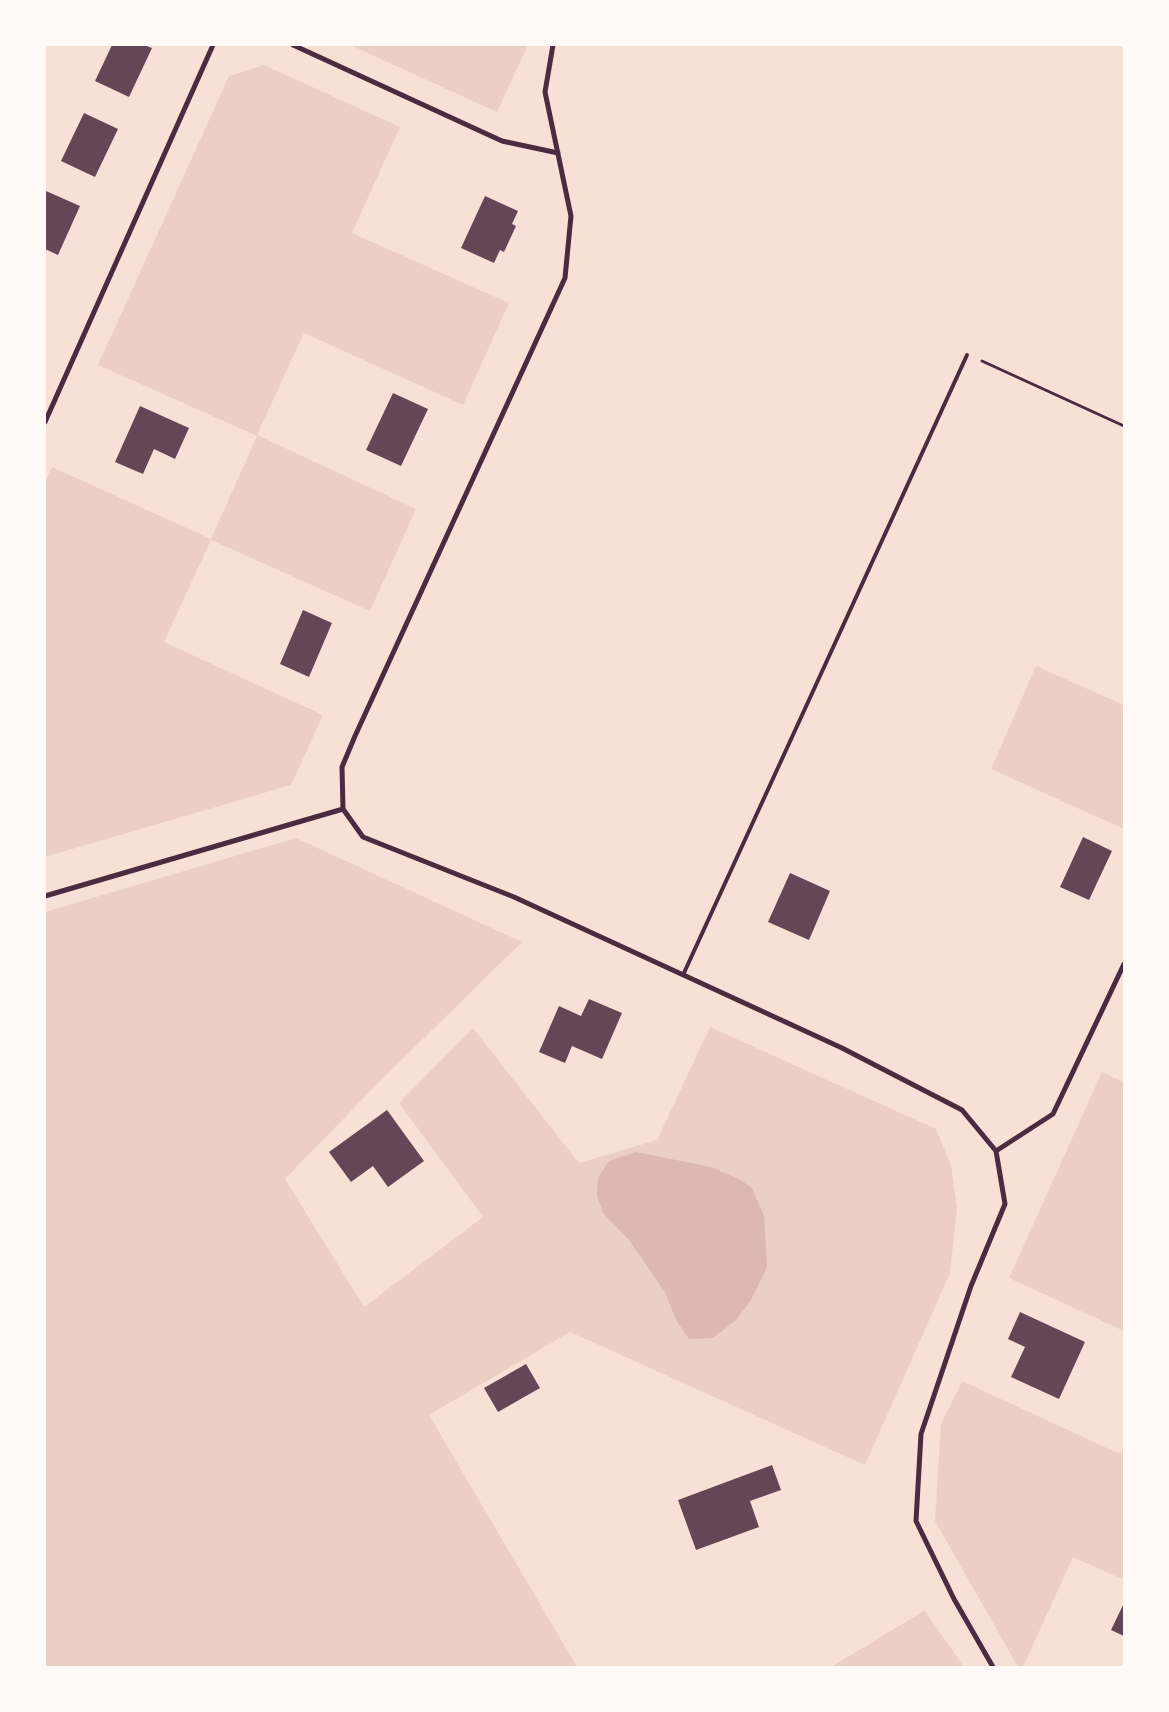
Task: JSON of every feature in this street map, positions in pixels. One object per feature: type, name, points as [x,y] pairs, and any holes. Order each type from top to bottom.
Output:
[{"type":"street","points":[[45,422],[213,45]]},
{"type":"street","points":[[293,45],[502,141],[558,153]]},
{"type":"street","points":[[553,45],[545,92],[571,216],[565,278],[355,736],[342,768],[343,809],[363,837],[514,898],[683,975],[842,1048],[962,1110],[996,1151],[1006,1204],[971,1286],[921,1434],[916,1521],[954,1599],[992,1667]]},
{"type":"street","points":[[45,896],[343,809]]},
{"type":"street","points":[[996,1151],[1053,1114],[1124,964]]},
{"type":"lane","points":[[683,975],[967,355]]},
{"type":"path","points":[[967,355],[1124,426]]},
{"type":"shaded area","points":[[350,45],[528,45],[497,112]]},
{"type":"shaded area","points":[[264,65],[400,127],[352,233],[509,303],[463,405],[304,333],[257,435],[416,509],[370,611],[211,540],[164,642],[323,715],[291,785],[45,857],[45,482],[52,467],[211,539],[257,436],[98,365],[229,76]]},
{"type":"shaded area","points":[[1036,666],[1124,705],[1124,829],[991,769]]},
{"type":"shaded area","points":[[296,838],[522,942],[382,1079],[285,1179],[364,1307],[483,1217],[399,1103],[473,1028],[579,1163],[657,1140],[710,1027],[936,1129],[951,1165],[957,1208],[950,1273],[865,1465],[570,1332],[429,1415],[577,1667],[45,1667],[45,912]]},
{"type":"shaded area","points":[[1102,1072],[1124,1082],[1124,1331],[1009,1278]]},
{"type":"shaded area","points":[[636,1152],[711,1167],[739,1179],[752,1188],[764,1216],[767,1267],[751,1300],[736,1320],[713,1338],[689,1339],[676,1320],[665,1292],[629,1240],[603,1213],[597,1195],[598,1178],[609,1161]]},
{"type":"shaded area","points":[[962,1381],[1120,1454],[1124,1445],[1124,1580],[1073,1557],[1023,1667],[1018,1667],[935,1521],[941,1424]]},
{"type":"shaded area","points":[[924,1611],[964,1667],[831,1667]]},
{"type":"building","points":[[112,45],[144,45],[152,48],[129,97],[95,81]]},
{"type":"building","points":[[84,113],[118,129],[95,177],[61,161]]},
{"type":"building","points":[[46,191],[80,206],[58,255],[45,249]]},
{"type":"building","points":[[485,196],[518,211],[512,224],[516,226],[504,252],[500,250],[494,263],[461,248]]},
{"type":"building","points":[[393,393],[428,409],[401,466],[366,450]]},
{"type":"building","points":[[140,406],[189,428],[175,459],[154,449],[143,474],[115,462]]},
{"type":"building","points":[[303,610],[332,623],[309,677],[280,664]]},
{"type":"building","points":[[1083,837],[1112,851],[1089,900],[1060,887]]},
{"type":"building","points":[[790,873],[830,891],[809,940],[768,922]]},
{"type":"building","points":[[589,999],[622,1013],[602,1059],[572,1046],[565,1063],[539,1052],[559,1006],[581,1016]]},
{"type":"building","points":[[387,1110],[424,1161],[388,1187],[373,1166],[351,1182],[329,1152]]},
{"type":"building","points":[[1020,1312],[1085,1342],[1059,1399],[1011,1377],[1025,1347],[1008,1339]]},
{"type":"building","points":[[526,1364],[540,1388],[498,1412],[484,1388]]},
{"type":"building","points":[[772,1465],[781,1490],[750,1501],[759,1527],[696,1550],[678,1500]]},
{"type":"building","points":[[1124,1603],[1124,1636],[1111,1630]]}]
